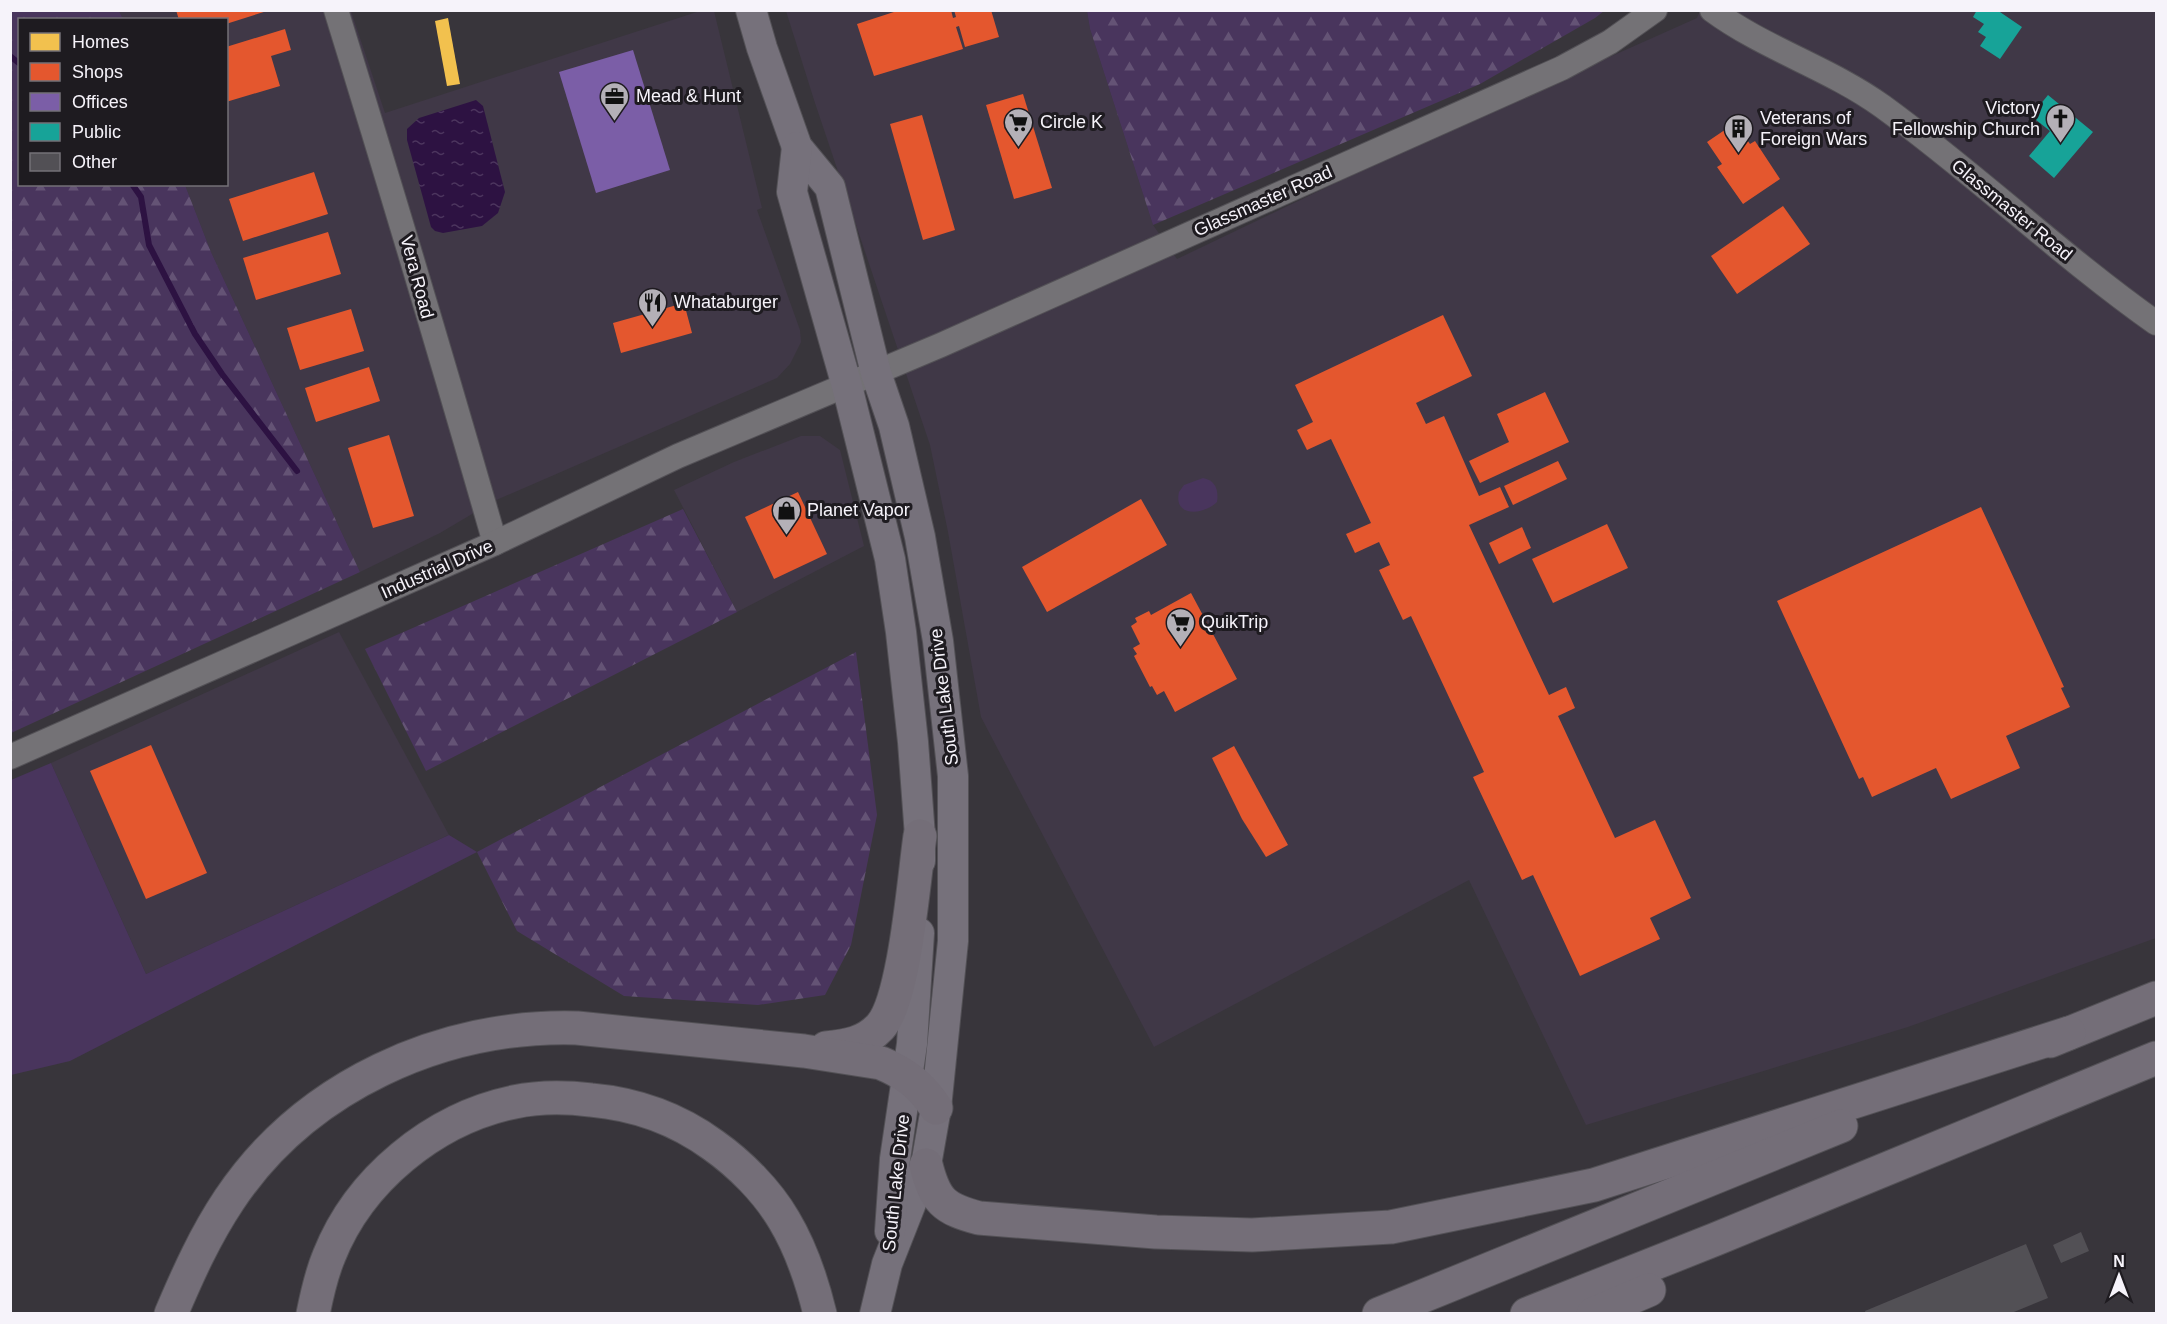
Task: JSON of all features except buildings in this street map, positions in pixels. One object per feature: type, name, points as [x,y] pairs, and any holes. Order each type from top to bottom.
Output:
[{"type":"highway","points":[[804,1051],[846,1047],[861,1042],[882,1025],[890,1011],[903,954],[920,836]]},
{"type":"highway","points":[[1378,1314],[2157,998]]},
{"type":"highway","points":[[171,1314],[193,1263],[219,1215],[261,1160],[308,1115],[340,1092],[406,1058],[478,1035],[549,1027],[577,1028],[804,1051],[880,1063],[908,1077],[926,1093],[936,1108]]},
{"type":"highway","points":[[926,1165],[934,1192],[947,1207],[979,1218],[1156,1232],[1252,1235],[1391,1227],[1594,1185],[2069,1033]]},
{"type":"highway","points":[[1593,1314],[1694,1272],[2157,1058]]},
{"type":"highway","points":[[1527,1314],[2107,1080]]},
{"type":"highway","points":[[314,1314],[319,1286],[340,1232],[359,1203],[401,1158],[425,1140],[486,1109],[546,1098],[579,1098],[644,1109],[678,1122],[724,1152],[748,1175],[784,1219],[803,1257],[820,1314]]},
{"type":"main road","name":"South Lake Drive","points":[[751,10],[797,147],[830,187],[890,559],[903,654],[920,836],[919,950],[908,1077],[895,1159],[887,1264]]},
{"type":"main road","name":"South Lake Drive","points":[[862,380],[894,426],[920,537],[938,641],[953,776],[953,941],[936,1108],[926,1165],[887,1264],[875,1314]]},
{"type":"street","name":"Vera Road","points":[[336,10],[415,263],[435,342],[495,543]]},
{"type":"street","name":"Glassmaster Road","points":[[862,380],[1562,68],[1610,42],[1655,10]]},
{"type":"street","name":"Glassmaster Road","points":[[1712,10],[1789,56],[1821,69],[1882,107],[2052,244],[2157,323]]},
{"type":"street","name":"Industrial Drive","points":[[10,757],[495,543],[678,456],[862,380]]},
{"type":"shaded area","points":[[119,11],[351,11],[385,113],[700,11],[714,11],[762,208],[757,210],[800,330],[801,342],[790,364],[777,378],[494,501],[440,533],[360,572],[211,252],[185,186],[228,186],[228,18],[122,18]]},
{"type":"shaded area","points":[[786,11],[1087,11],[1090,29],[1153,225],[1177,259],[1444,131],[1697,18],[1700,11],[2156,11],[2156,938],[1908,1027],[1586,1125],[1469,880],[1154,1047],[981,717],[930,445]]},
{"type":"shaded area","points":[[801,436],[820,436],[840,450],[864,546],[737,612],[674,490],[734,462]]},
{"type":"shaded area","points":[[339,632],[449,835],[146,974],[51,763]]},
{"type":"green space","points":[[1087,10],[1604,11],[1480,84],[1153,225],[1090,29]]},
{"type":"green space","points":[[10,11],[119,11],[122,18],[18,18],[18,186],[185,186],[211,252],[360,572],[11,733]]},
{"type":"green space","points":[[1203,478],[1211,481],[1215,486],[1217,502],[1205,510],[1191,512],[1185,510],[1178,500],[1179,492],[1184,485]]},
{"type":"green space","points":[[683,509],[737,612],[426,771],[365,649]]},
{"type":"green space","points":[[856,652],[877,815],[851,945],[825,995],[758,1005],[624,996],[517,931],[477,852]]},
{"type":"green space","points":[[51,763],[146,974],[449,835],[477,852],[70,1061],[11,1075],[11,780]]},
{"type":"water","points":[[476,100],[483,106],[505,192],[498,213],[482,226],[443,233],[435,231],[431,227],[407,140],[407,129],[419,118]]},
{"type":"waterway","points":[[10,56],[18,62]]},
{"type":"waterway","points":[[133,186],[141,197],[149,245],[195,334],[222,374],[297,471]]},
{"type":"place","name":"Mead & Hunt","points":[[615,122]]},
{"type":"place","name":"Victory Fellowship Church","points":[[2061,144]]},
{"type":"place","name":"Circle K","points":[[1019,148]]},
{"type":"place","name":"Veterans of Foreign Wars","points":[[1739,154]]},
{"type":"place","name":"Whataburger","points":[[653,328]]},
{"type":"place","name":"Planet Vapor","points":[[786,536]]},
{"type":"place","name":"QuikTrip","points":[[1180,648]]}]
